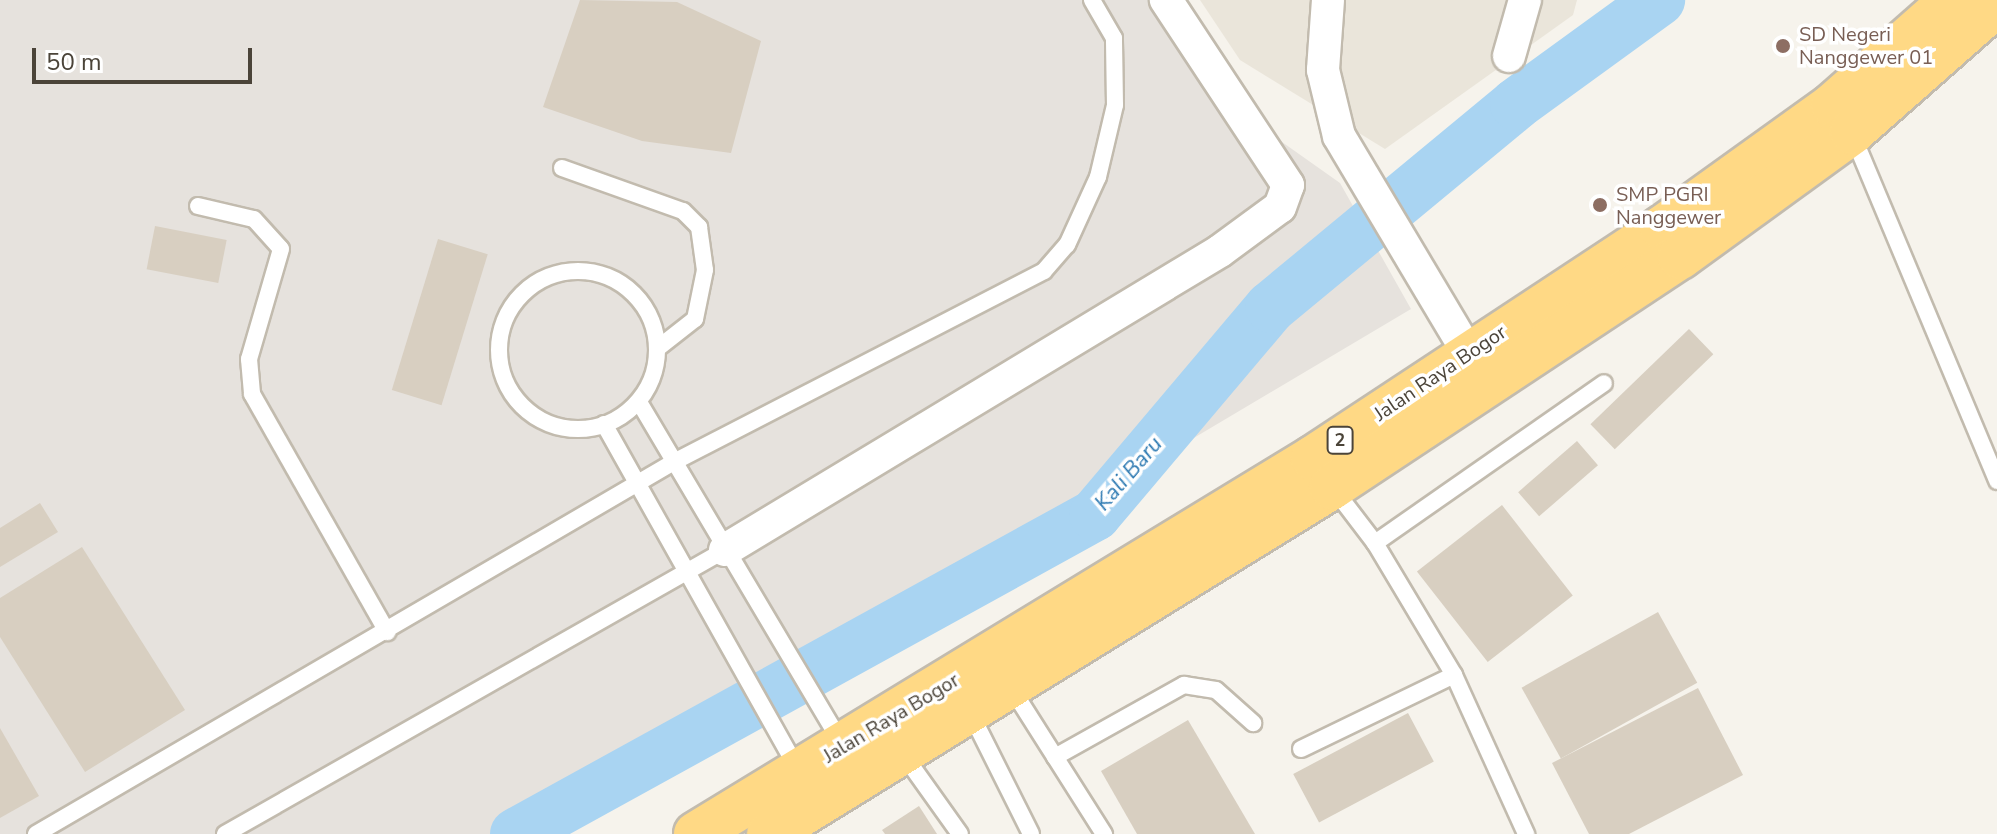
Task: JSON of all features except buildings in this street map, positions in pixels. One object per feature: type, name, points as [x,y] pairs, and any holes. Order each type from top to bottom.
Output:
[{"type":"highway","name":"Jalan Raya Bogor","points":[[1842,118],[1952,0]]},
{"type":"highway","name":"Jalan Raya Bogor","points":[[894,740],[1467,351],[1842,118],[1997,4]]},
{"type":"highway","name":"Jalan Raya Bogor","points":[[696,834],[847,752],[971,714],[1012,689],[1332,487],[1467,351]]},
{"type":"highway","name":"Jalan Raya Bogor","points":[[769,834],[802,777]]},
{"type":"street","points":[[731,560],[1220,251],[1280,207],[1288,185],[1166,0]]},
{"type":"street","points":[[1328,0],[1323,70],[1346,152],[1467,351]]},
{"type":"street","points":[[1509,56],[1525,0]]},
{"type":"lane","points":[[36,834],[674,462],[1044,271],[1067,245],[1098,177],[1115,105],[1114,38],[1092,0]]},
{"type":"lane","points":[[1842,118],[1997,481]]},
{"type":"lane","points":[[562,168],[683,211],[699,227],[705,270],[695,319],[658,348],[639,402],[604,424],[583,430],[549,425],[520,406],[502,376],[498,342],[508,309],[531,284],[563,270],[598,272],[628,288],[643,306],[658,348]]},
{"type":"lane","points":[[198,206],[254,219],[281,249],[249,359],[252,394],[387,632]]},
{"type":"lane","points":[[1375,543],[1604,383]]},
{"type":"lane","points":[[639,402],[847,752]]},
{"type":"lane","points":[[604,424],[802,777]]},
{"type":"lane","points":[[1332,487],[1375,543],[1454,675],[1526,834]]},
{"type":"lane","points":[[225,834],[685,572],[731,560]]},
{"type":"lane","points":[[1301,749],[1454,675]]},
{"type":"lane","points":[[1055,757],[1184,685],[1216,690],[1253,723]]},
{"type":"lane","points":[[1012,689],[1104,834]]},
{"type":"lane","points":[[971,714],[1031,834]]},
{"type":"lane","points":[[894,740],[960,834]]},
{"type":"shaded area","points":[[0,0],[1151,0],[1261,127],[1340,183],[1411,309],[527,834],[0,834]]},
{"type":"shaded area","points":[[1200,0],[1577,0],[1573,15],[1385,149],[1240,60]]},
{"type":"waterway","name":"Kali Baru","points":[[516,834],[1095,515],[1271,307],[1516,104],[1659,0]]},
{"type":"place","name":"SD Negeri Nanggewer 01","points":[[1783,46]]},
{"type":"place","name":"SMP PGRI Nanggewer","points":[[1600,205]]}]
